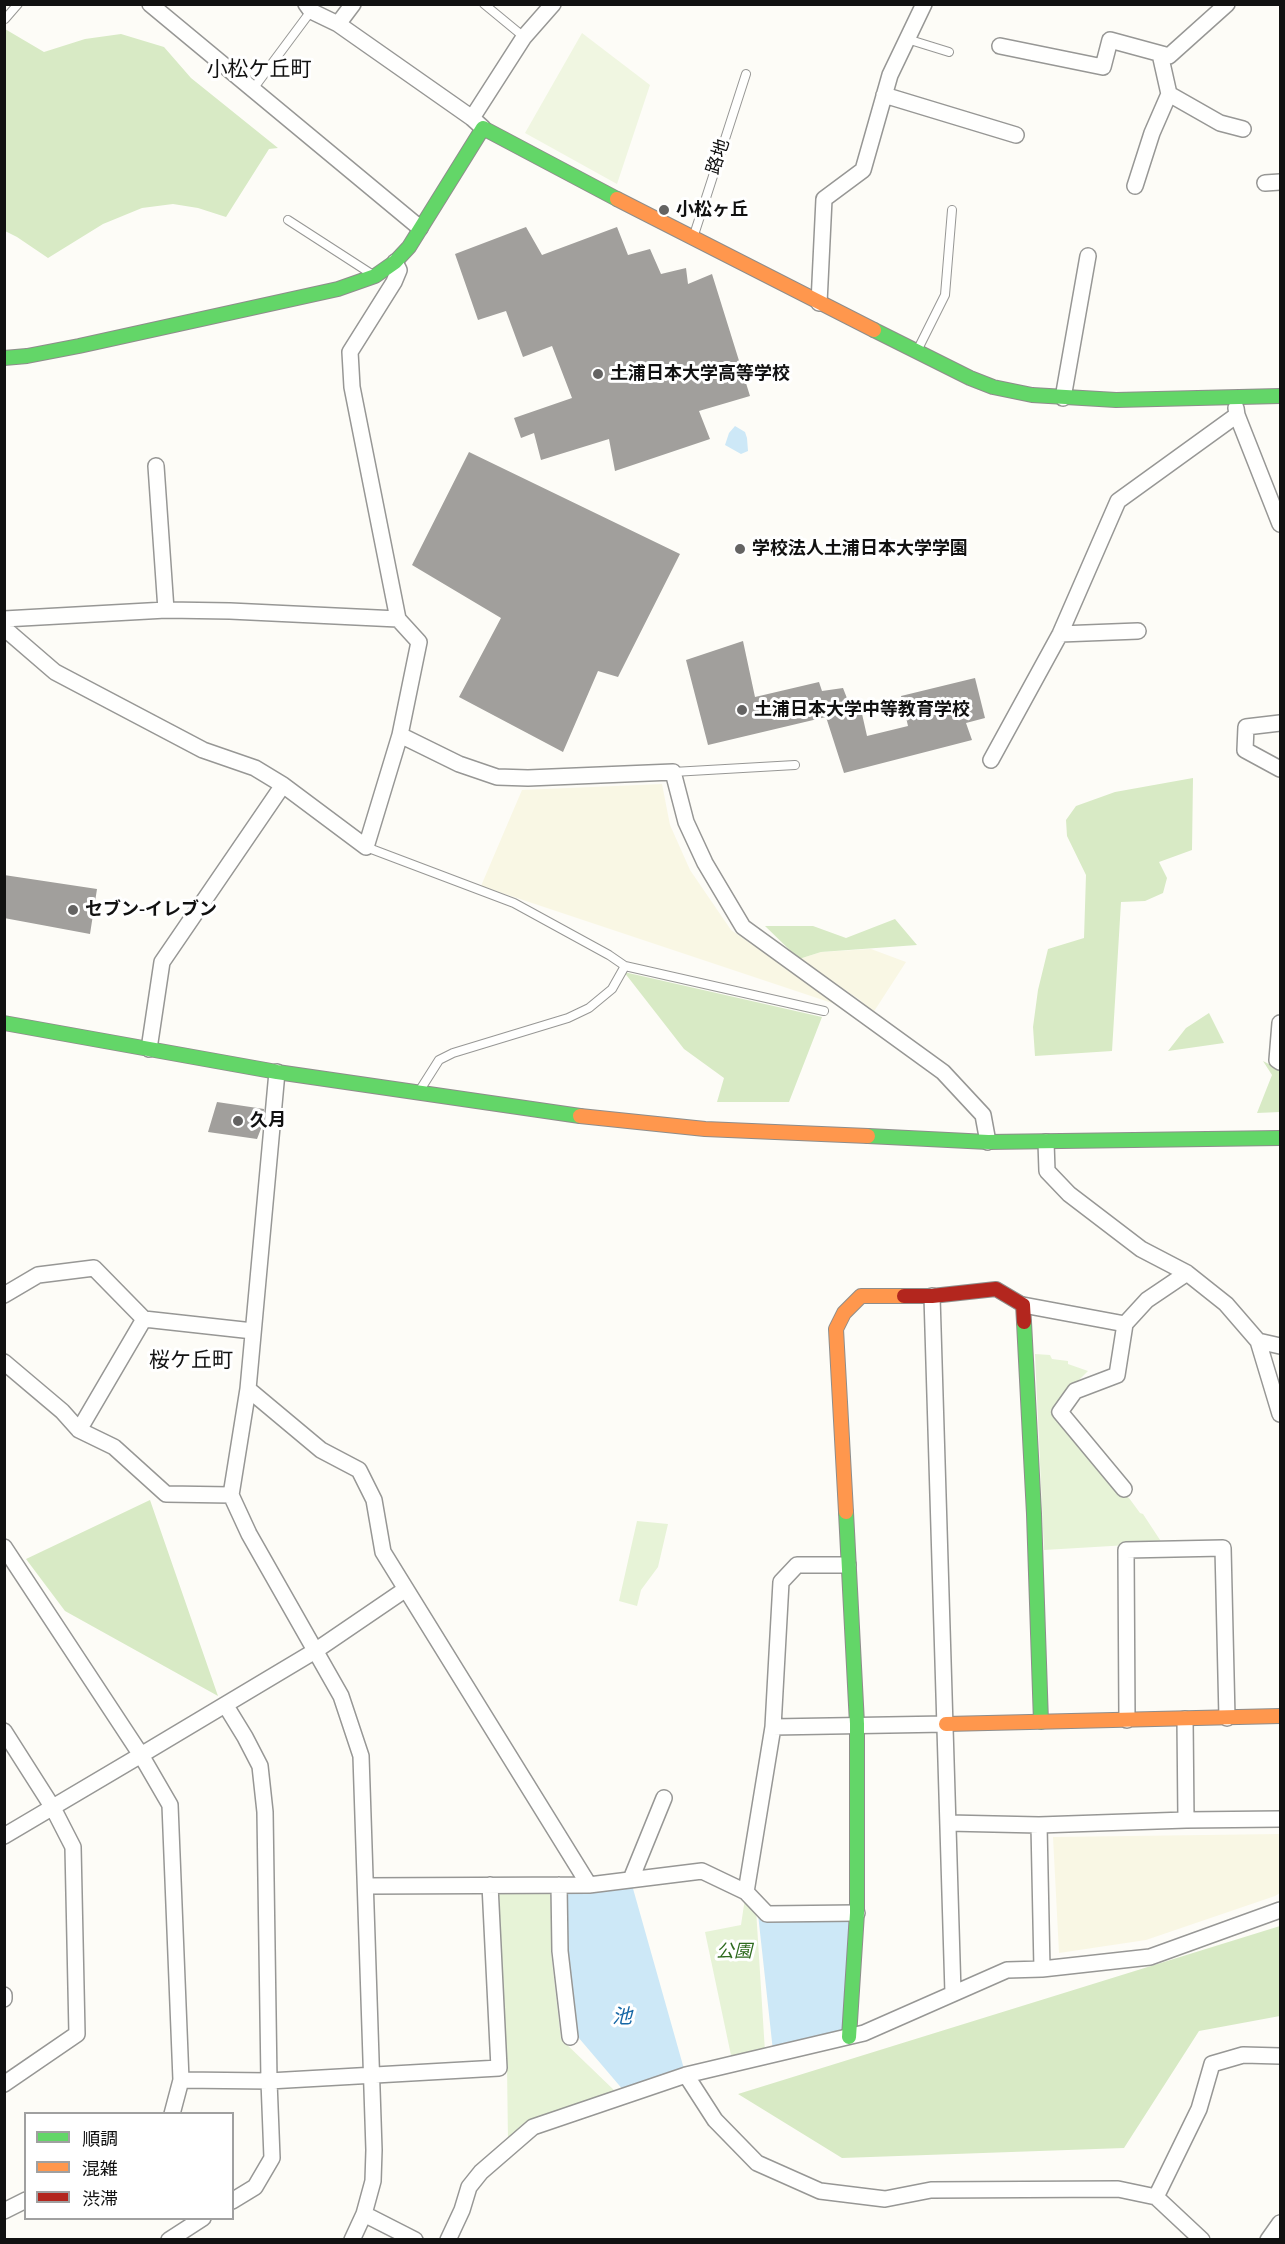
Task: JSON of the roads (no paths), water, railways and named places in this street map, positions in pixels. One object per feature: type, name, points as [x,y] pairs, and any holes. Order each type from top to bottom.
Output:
[{"type":"street","points":[[150,4],[420,228]]},
{"type":"street","points":[[338,24],[353,4]]},
{"type":"street","points":[[4,358],[79,346],[338,289],[375,276],[395,262],[409,247],[524,37],[553,4]]},
{"type":"street","points":[[819,303],[824,199],[863,170],[890,75],[924,4]]},
{"type":"street","points":[[1000,46],[1103,67],[1110,40],[1169,56],[1227,4]]},
{"type":"street","points":[[308,8],[338,24],[478,123],[692,239],[970,378],[993,387],[1032,395],[1063,398],[1116,400],[1281,396]]},
{"type":"street","points":[[1136,186],[1152,133],[1169,94],[1160,54]]},
{"type":"street","points":[[1169,94],[1220,123],[1243,129]]},
{"type":"street","points":[[884,95],[1016,135]]},
{"type":"street","points":[[1265,183],[1281,182]]},
{"type":"street","points":[[1063,398],[1088,256]]},
{"type":"street","points":[[4,628],[55,672],[203,750],[255,768],[283,785],[366,847],[400,735],[419,642],[398,619],[352,387],[350,352],[394,282],[399,270],[395,262]]},
{"type":"street","points":[[1234,396],[1237,416],[1281,524]]},
{"type":"street","points":[[991,760],[1060,634],[1118,501],[1237,416]]},
{"type":"street","points":[[156,466],[166,610]]},
{"type":"street","points":[[4,619],[166,610],[398,619]]},
{"type":"street","points":[[1060,634],[1138,631]]},
{"type":"street","points":[[1281,723],[1246,727],[1245,750],[1281,769]]},
{"type":"street","points":[[400,735],[459,764],[497,777],[528,778],[673,772],[686,822],[705,863],[743,927],[943,1072],[983,1115],[988,1142]]},
{"type":"street","points":[[148,1049],[162,962],[283,785]]},
{"type":"street","points":[[4,1023],[277,1072],[572,1115],[705,1129],[988,1142],[1281,1138]]},
{"type":"street","points":[[1281,1023],[1277,1060],[1281,1062]]},
{"type":"street","points":[[277,1072],[248,1389],[231,1494],[249,1534],[341,1696],[361,1756],[372,2076],[373,2181],[364,2214],[352,2240]]},
{"type":"street","points":[[1046,1142],[1047,1171],[1069,1194],[1141,1249],[1187,1274],[1226,1304],[1258,1341],[1281,1413]]},
{"type":"street","points":[[4,1295],[38,1275],[94,1268],[144,1319],[253,1331]]},
{"type":"street","points":[[1124,1489],[1060,1412],[1075,1391],[1117,1375],[1125,1324],[1147,1300],[1187,1274]]},
{"type":"street","points":[[849,2037],[857,1913],[857,1724],[836,1329],[844,1313],[861,1296],[932,1296],[996,1289],[1023,1305],[1125,1324]]},
{"type":"street","points":[[932,1296],[952,1993]]},
{"type":"street","points":[[1023,1305],[1041,1722]]},
{"type":"street","points":[[79,1430],[144,1319]]},
{"type":"street","points":[[1258,1341],[1281,1346]]},
{"type":"street","points":[[4,1362],[62,1411],[79,1430],[114,1447],[166,1494],[231,1494]]},
{"type":"street","points":[[248,1389],[321,1450],[359,1470],[374,1500],[383,1552],[589,1885]]},
{"type":"street","points":[[4,1547],[141,1755],[170,1805],[181,2080],[173,2112]]},
{"type":"street","points":[[1127,1720],[1126,1550],[1223,1548],[1227,1718]]},
{"type":"street","points":[[746,1892],[773,1727],[781,1582],[797,1565],[848,1565]]},
{"type":"street","points":[[4,1836],[226,1706],[315,1651],[406,1589]]},
{"type":"street","points":[[226,1706],[260,1766],[265,1812],[272,2158],[255,2187],[234,2200]]},
{"type":"street","points":[[773,1727],[1281,1716]]},
{"type":"street","points":[[1185,1719],[1186,1820]]},
{"type":"street","points":[[4,1731],[53,1808],[74,1847],[77,2034],[4,2084]]},
{"type":"street","points":[[631,1880],[664,1798]]},
{"type":"street","points":[[948,1823],[1039,1826],[1281,1819]]},
{"type":"street","points":[[1039,1826],[1042,1969]]},
{"type":"street","points":[[366,1886],[589,1885],[702,1871],[746,1892],[767,1914],[857,1913]]},
{"type":"street","points":[[181,2080],[269,2081],[499,2068],[490,1885]]},
{"type":"street","points":[[559,1885],[560,1951],[570,2037]]},
{"type":"street","points":[[448,2240],[462,2210],[469,2187],[481,2172],[533,2127],[686,2075],[864,2033],[1007,1970],[1042,1969],[1150,1957],[1281,1910]]},
{"type":"street","points":[[1156,2197],[1199,2109],[1212,2064],[1243,2055],[1281,2056]]},
{"type":"street","points":[[686,2075],[715,2120],[757,2163],[820,2191],[885,2199],[931,2190],[1118,2189],[1156,2197],[1202,2240]]},
{"type":"street","points":[[4,2211],[24,2201]]},
{"type":"street","points":[[364,2214],[415,2240]]},
{"type":"street","points":[[169,2240],[200,2220]]},
{"type":"street","points":[[1268,2240],[1281,2223]]},
{"type":"lane","points":[[5,19],[18,4]]},
{"type":"lane","points":[[484,4],[524,37]]},
{"type":"lane","points":[[253,89],[308,8]]},
{"type":"lane","points":[[907,39],[949,52]]},
{"type":"lane","name":"路地","points":[[692,239],[746,74]]},
{"type":"lane","points":[[917,352],[945,295],[952,210]]},
{"type":"lane","points":[[288,220],[375,276]]},
{"type":"lane","points":[[673,772],[795,765]]},
{"type":"lane","points":[[366,847],[514,903],[625,966],[824,1011]]},
{"type":"lane","points":[[419,1093],[439,1060],[453,1053],[568,1018],[589,1008],[612,989],[625,966]]},
{"type":"water","points":[[735,426],[745,432],[747,438],[748,451],[741,454],[725,445],[729,433]]},
{"type":"water","name":"池","points":[[632,1885],[684,2069],[624,2091],[578,2037],[568,1951],[565,1888],[589,1893]]},
{"type":"water","points":[[758,1914],[851,1918],[843,2034],[773,2051]]},
{"type":"place","name":"小松ヶ丘","points":[[664,210]]},
{"type":"place","name":"土浦日本大学高等学校","points":[[598,374]]},
{"type":"place","name":"学校法人土浦日本大学学園","points":[[740,549]]},
{"type":"place","name":"土浦日本大学中等教育学校","points":[[742,710]]},
{"type":"place","name":"セブン-イレブン","points":[[73,910]]},
{"type":"place","name":"久月","points":[[238,1121]]},
{"type":"district","name":"小松ケ丘町","points":[[259,71]]},
{"type":"district","name":"桜ケ丘町","points":[[191,1362]]},
{"type":"park label","name":"公園","points":[[734,1952]]}]
